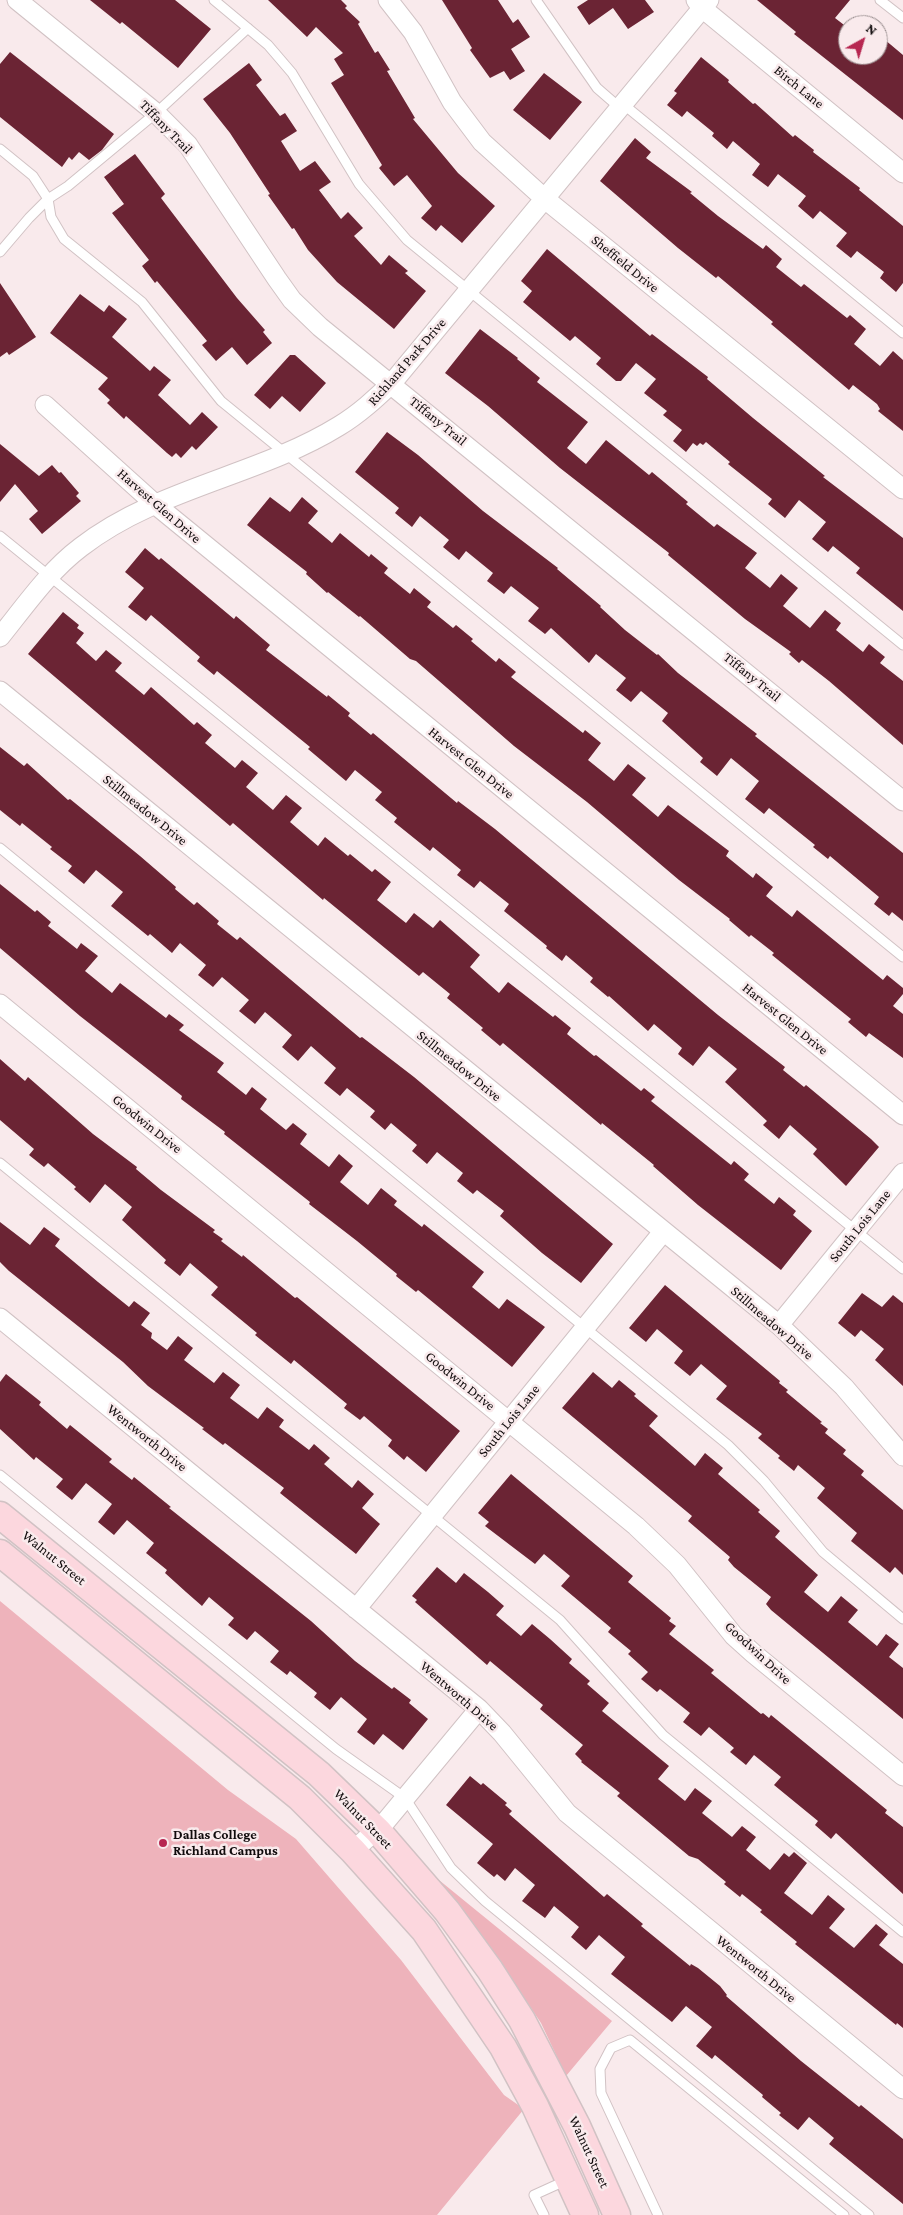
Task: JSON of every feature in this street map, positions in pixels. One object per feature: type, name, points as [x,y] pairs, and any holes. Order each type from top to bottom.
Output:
[{"type":"main road","name":"Walnut Street","points":[[0,1515],[319,1774],[378,1831],[447,1911],[490,1970],[522,2020],[577,2126],[617,2215]]},
{"type":"main road","name":"Walnut Street","points":[[0,1553],[300,1798],[353,1851],[424,1930],[503,2047],[535,2106],[585,2215]]},
{"type":"main road","points":[[570,2179],[582,2179],[602,2215]]},
{"type":"street","name":"Tiffany Trail","points":[[17,0],[156,113],[188,146],[292,300],[320,327],[392,383],[903,801]]},
{"type":"street","name":"Sheffield Drive","points":[[388,0],[413,32],[452,102],[482,142],[545,199],[903,489]]},
{"type":"street","name":"Richland Park Drive","points":[[0,637],[49,576],[81,547],[116,524],[156,505],[283,454],[338,427],[365,409],[392,383],[545,199],[702,3]]},
{"type":"street","name":"Birch Lane","points":[[702,3],[903,173]]},
{"type":"street","name":"Harvest Glen Drive","points":[[45,405],[156,505],[903,1115]]},
{"type":"street","name":"Stillmeadow Drive","points":[[0,691],[779,1325],[844,1387],[903,1456]]},
{"type":"street","name":"Goodwin Drive","points":[[0,1004],[636,1526],[677,1565],[734,1636],[903,1776]]},
{"type":"street","name":"South Lois Lane","points":[[779,1325],[903,1173]]},
{"type":"street","name":"South Lois Lane","points":[[356,1609],[663,1232]]},
{"type":"street","name":"Wentworth Drive","points":[[0,1318],[479,1709],[502,1733],[567,1813],[903,2089]]},
{"type":"street","points":[[353,1851],[378,1831],[479,1709]]},
{"type":"lane","points":[[214,0],[268,45],[292,73],[359,184],[407,240],[903,645]]},
{"type":"lane","points":[[536,0],[597,88],[903,332]]},
{"type":"lane","points":[[880,0],[903,18]]},
{"type":"lane","points":[[0,252],[48,199],[68,186],[156,113],[248,28]]},
{"type":"lane","points":[[0,149],[34,176],[48,199],[51,217],[64,239],[142,302],[221,401],[283,454],[903,956]]},
{"type":"lane","points":[[0,536],[903,1269]]},
{"type":"lane","points":[[0,848],[728,1445],[764,1482],[823,1552],[903,1619]]},
{"type":"lane","points":[[0,1163],[560,1620],[663,1735],[903,1932]]},
{"type":"lane","points":[[0,1475],[336,1749],[405,1798],[451,1868],[466,1884],[520,1931],[869,2215]]},
{"type":"lane","points":[[658,2215],[601,2093],[600,2069],[611,2048],[630,2040],[844,2215]]},
{"type":"lane","points":[[544,2215],[534,2195],[570,2179]]},
{"type":"shaded area","name":"Dallas College Richland Campus","points":[[0,1601],[228,1790],[296,1839],[401,1960],[504,2095],[524,2109],[437,2215],[0,2215]]},
{"type":"shaded area","points":[[423,1867],[612,2021],[566,2076],[541,2023],[498,1959]]},
{"type":"building","points":[[90,0],[175,0],[211,29],[178,68],[122,22],[120,24]]},
{"type":"building","points":[[268,0],[341,0],[347,6],[345,8],[360,22],[358,24],[375,53],[378,51],[390,70],[387,71],[415,118],[413,119],[458,173],[495,206],[462,243],[441,225],[436,231],[421,218],[432,206],[407,175],[394,186],[379,168],[382,165],[331,83],[344,75],[334,59],[343,53],[316,27],[307,37]]},
{"type":"building","points":[[442,0],[498,0],[513,23],[518,19],[530,37],[511,49],[525,71],[510,80],[504,71],[490,78],[470,50],[472,48]]},
{"type":"building","points":[[588,0],[645,0],[654,12],[628,29],[613,8],[589,25],[577,7]]},
{"type":"building","points":[[757,0],[850,0],[835,18],[838,20],[838,65],[888,65],[888,42],[903,55],[903,120],[794,34],[796,32]]},
{"type":"building","points":[[10,52],[114,134],[102,150],[89,160],[79,152],[72,160],[69,157],[62,167],[0,117],[0,64]]},
{"type":"building","points":[[701,57],[729,80],[728,82],[753,104],[755,103],[793,137],[795,135],[814,150],[813,152],[860,188],[859,190],[903,226],[903,283],[896,292],[880,278],[884,272],[857,251],[851,258],[836,246],[847,233],[820,211],[813,219],[798,206],[806,196],[778,174],[768,187],[752,175],[760,164],[733,141],[727,149],[712,136],[714,133],[687,111],[682,117],[667,105],[677,93],[674,91]]},
{"type":"building","points":[[249,63],[262,80],[256,85],[280,116],[285,113],[297,131],[281,141],[300,171],[315,161],[331,182],[319,190],[341,219],[348,212],[363,228],[354,236],[381,265],[389,255],[408,271],[405,273],[426,291],[394,329],[337,282],[308,250],[294,228],[292,229],[268,195],[270,194],[230,133],[203,99]]},
{"type":"building","points":[[544,73],[582,102],[550,140],[513,110]]},
{"type":"building","points":[[635,138],[651,152],[646,158],[692,192],[690,193],[718,216],[763,249],[766,245],[782,259],[776,267],[801,287],[804,284],[847,318],[850,315],[866,329],[854,344],[880,366],[893,351],[903,360],[903,431],[878,411],[880,409],[877,404],[853,385],[849,390],[771,324],[773,322],[718,276],[716,278],[678,248],[600,181]]},
{"type":"building","points":[[135,154],[165,194],[161,198],[237,298],[265,330],[263,332],[272,343],[247,365],[232,347],[216,361],[202,345],[207,341],[157,281],[155,283],[142,266],[149,260],[112,213],[124,204],[104,177]]},
{"type":"building","points":[[547,249],[650,336],[652,334],[708,377],[707,379],[753,418],[825,476],[823,477],[903,538],[903,611],[856,573],[860,568],[833,546],[828,552],[812,539],[826,522],[799,500],[785,518],[768,504],[772,499],[728,464],[730,462],[706,442],[703,445],[700,443],[697,446],[693,443],[686,452],[673,441],[682,430],[663,415],[667,411],[644,393],[656,379],[636,363],[621,381],[616,381],[596,364],[601,358],[575,336],[570,341],[523,302],[532,291],[521,281]]},
{"type":"building","points":[[0,283],[36,337],[9,355],[7,352],[0,357]]},
{"type":"building","points":[[80,294],[104,312],[109,305],[127,319],[112,337],[150,371],[154,366],[171,380],[158,395],[190,425],[202,412],[218,427],[196,450],[192,446],[181,458],[176,453],[172,457],[126,416],[124,419],[107,403],[110,400],[98,389],[108,378],[50,333]]},
{"type":"building","points":[[480,329],[518,358],[540,378],[537,382],[588,422],[567,448],[586,464],[606,440],[649,475],[652,472],[714,527],[717,524],[757,553],[745,568],[770,588],[781,574],[798,588],[783,606],[810,628],[825,610],[841,623],[836,630],[863,652],[869,644],[885,657],[880,663],[903,681],[903,745],[829,681],[802,660],[799,663],[789,654],[791,652],[745,619],[668,555],[669,553],[560,468],[488,406],[445,373]]},
{"type":"building","points":[[290,355],[295,355],[326,383],[300,412],[282,396],[270,409],[254,395]]},
{"type":"building","points":[[387,432],[418,455],[483,511],[558,568],[625,630],[658,654],[678,673],[757,734],[755,736],[903,853],[903,921],[892,912],[889,916],[874,904],[879,897],[830,856],[828,859],[813,847],[815,845],[769,808],[764,814],[745,799],[759,781],[731,758],[717,776],[700,762],[703,758],[662,721],[668,713],[641,691],[631,702],[616,690],[626,678],[596,654],[589,663],[551,628],[545,634],[528,621],[539,608],[511,586],[504,594],[487,581],[493,573],[466,551],[459,560],[443,547],[449,540],[420,516],[412,527],[395,513],[399,508],[355,472]]},
{"type":"building","points":[[0,444],[39,476],[52,465],[59,473],[61,472],[79,493],[76,496],[81,501],[42,534],[29,519],[38,511],[15,484],[0,502]]},
{"type":"building","points":[[270,497],[290,512],[302,497],[318,511],[308,523],[332,543],[340,533],[369,557],[371,554],[388,568],[384,573],[410,594],[414,588],[431,602],[427,607],[453,628],[456,625],[473,639],[471,641],[496,662],[499,658],[516,672],[511,677],[583,733],[585,730],[601,743],[588,760],[614,781],[628,764],[646,778],[632,795],[658,817],[668,805],[729,851],[726,856],[753,878],[756,873],[773,887],[766,896],[792,917],[797,910],[883,980],[887,975],[903,988],[903,994],[893,1006],[903,1014],[903,1058],[869,1033],[866,1037],[848,1022],[851,1019],[772,955],[774,953],[751,935],[749,937],[730,919],[679,880],[587,802],[514,746],[416,661],[410,659],[360,616],[327,593],[306,574],[307,572],[247,525]]},
{"type":"building","points":[[145,548],[159,560],[161,558],[234,619],[236,616],[270,645],[266,650],[327,697],[328,695],[350,713],[348,716],[371,735],[373,733],[457,803],[458,801],[495,829],[718,1015],[785,1067],[783,1070],[804,1087],[806,1085],[871,1139],[879,1147],[846,1186],[813,1154],[817,1149],[790,1125],[779,1139],[763,1125],[767,1121],[725,1082],[737,1069],[709,1046],[693,1066],[678,1054],[682,1048],[654,1024],[648,1031],[609,996],[590,982],[593,978],[566,955],[562,961],[546,948],[547,946],[504,911],[509,904],[480,881],[474,888],[457,875],[461,870],[433,847],[430,851],[394,822],[397,818],[375,800],[382,792],[355,770],[346,781],[308,749],[310,747],[217,671],[214,675],[197,661],[200,657],[151,615],[146,621],[128,607],[144,588],[125,572]]},
{"type":"building","points":[[63,612],[79,625],[77,628],[84,633],[76,643],[96,661],[106,650],[122,663],[115,671],[144,695],[151,687],[194,725],[197,722],[212,735],[205,743],[235,768],[242,760],[258,773],[246,787],[273,810],[286,795],[302,808],[290,822],[318,846],[325,837],[348,856],[350,854],[372,872],[375,869],[391,882],[377,900],[406,923],[414,913],[433,928],[440,920],[480,955],[470,967],[499,993],[508,982],[553,1017],[555,1015],[571,1028],[567,1034],[641,1091],[644,1088],[655,1097],[651,1101],[731,1165],[734,1161],[749,1174],[744,1180],[774,1204],[779,1197],[796,1211],[793,1215],[812,1231],[781,1270],[698,1205],[654,1165],[602,1123],[601,1125],[503,1043],[500,1046],[481,1030],[483,1028],[447,998],[450,994],[423,972],[419,976],[324,898],[323,900],[233,823],[230,826],[28,654]]},
{"type":"building","points":[[0,747],[24,766],[27,763],[68,800],[70,799],[140,856],[194,905],[197,902],[219,921],[217,924],[237,940],[240,937],[360,1038],[362,1037],[414,1077],[613,1244],[581,1283],[542,1253],[500,1216],[504,1211],[477,1190],[473,1194],[457,1181],[463,1173],[437,1152],[427,1164],[412,1151],[417,1145],[391,1123],[385,1130],[370,1117],[375,1111],[347,1088],[340,1096],[324,1083],[336,1068],[311,1046],[298,1061],[282,1047],[292,1035],[265,1012],[255,1024],[239,1011],[249,1000],[222,977],[213,987],[198,975],[206,965],[180,943],[172,953],[150,934],[148,936],[111,906],[123,892],[96,870],[84,884],[68,871],[72,866],[50,849],[52,847],[22,823],[20,826],[0,810]]},
{"type":"building","points":[[0,884],[35,912],[37,910],[51,922],[48,926],[77,949],[81,943],[98,956],[85,971],[112,993],[120,983],[166,1018],[169,1014],[184,1025],[179,1030],[224,1063],[217,1072],[246,1095],[252,1087],[267,1099],[260,1109],[286,1130],[293,1123],[307,1134],[300,1144],[329,1167],[339,1154],[353,1166],[340,1182],[368,1205],[381,1188],[397,1201],[394,1205],[422,1227],[424,1224],[484,1272],[472,1287],[499,1309],[507,1299],[545,1327],[512,1367],[418,1290],[416,1292],[396,1276],[397,1274],[224,1134],[225,1132],[181,1099],[182,1096],[80,1016],[0,948]]},
{"type":"building","points":[[0,1059],[25,1081],[28,1077],[93,1134],[137,1167],[136,1169],[161,1190],[215,1230],[213,1232],[223,1239],[221,1241],[242,1257],[243,1255],[295,1298],[297,1297],[460,1431],[426,1472],[407,1456],[404,1460],[388,1446],[392,1440],[364,1416],[360,1420],[344,1408],[347,1404],[294,1360],[291,1364],[255,1335],[257,1333],[211,1295],[218,1287],[190,1263],[180,1276],[164,1263],[166,1260],[122,1220],[132,1207],[105,1184],[90,1203],[74,1189],[76,1187],[48,1163],[44,1167],[29,1155],[34,1149],[0,1120]]},
{"type":"building","points":[[0,1222],[30,1245],[44,1227],[60,1239],[55,1246],[98,1282],[129,1307],[134,1301],[150,1313],[141,1325],[152,1333],[151,1338],[167,1350],[178,1336],[193,1348],[184,1360],[214,1383],[223,1372],[240,1385],[230,1398],[258,1419],[267,1407],[284,1420],[279,1427],[309,1450],[314,1444],[330,1458],[324,1464],[352,1488],[358,1480],[374,1494],[362,1508],[380,1524],[356,1554],[280,1493],[284,1488],[225,1443],[223,1445],[202,1429],[204,1428],[148,1386],[123,1362],[9,1271],[0,1262]]},
{"type":"building","points":[[665,1285],[780,1381],[779,1383],[788,1390],[786,1392],[822,1422],[820,1423],[828,1429],[825,1433],[846,1450],[843,1454],[864,1471],[861,1475],[903,1510],[903,1575],[895,1567],[890,1573],[851,1541],[857,1533],[817,1498],[825,1488],[798,1465],[794,1471],[778,1458],[780,1456],[758,1438],[762,1434],[716,1399],[727,1386],[701,1364],[690,1376],[674,1363],[683,1351],[657,1329],[646,1342],[629,1328]]},
{"type":"building","points":[[862,1293],[882,1307],[893,1295],[903,1303],[903,1386],[875,1360],[884,1349],[861,1330],[855,1337],[838,1323]]},
{"type":"building","points":[[593,1372],[612,1388],[619,1380],[636,1394],[634,1396],[658,1416],[649,1426],[695,1466],[705,1453],[723,1468],[718,1474],[760,1510],[758,1512],[780,1531],[775,1537],[818,1575],[804,1592],[828,1612],[841,1596],[858,1610],[848,1622],[877,1646],[886,1634],[899,1644],[889,1657],[903,1668],[903,1719],[771,1610],[766,1604],[771,1597],[734,1567],[728,1560],[730,1557],[688,1521],[692,1516],[562,1408]]},
{"type":"building","points":[[6,1374],[41,1402],[39,1405],[67,1429],[70,1425],[112,1459],[109,1462],[132,1480],[134,1477],[171,1507],[169,1508],[311,1621],[355,1661],[392,1689],[394,1687],[411,1700],[409,1703],[428,1719],[403,1750],[383,1734],[374,1745],[357,1732],[367,1719],[341,1697],[330,1710],[314,1697],[317,1693],[290,1671],[287,1675],[270,1662],[279,1651],[255,1631],[247,1640],[228,1625],[234,1618],[209,1597],[202,1606],[165,1573],[167,1570],[146,1553],[154,1543],[127,1520],[114,1535],[98,1522],[112,1504],[86,1483],[72,1500],[56,1487],[63,1479],[36,1457],[34,1460],[0,1429],[0,1382]]},
{"type":"building","points":[[511,1474],[633,1576],[628,1582],[671,1618],[669,1621],[676,1626],[669,1634],[714,1670],[711,1673],[761,1714],[763,1713],[769,1718],[771,1715],[887,1810],[885,1813],[903,1827],[903,1894],[836,1833],[831,1839],[815,1825],[818,1821],[774,1785],[781,1777],[754,1755],[746,1765],[730,1752],[734,1748],[709,1727],[701,1736],[683,1722],[690,1713],[660,1689],[657,1692],[641,1679],[648,1672],[628,1654],[631,1651],[608,1632],[611,1628],[561,1586],[570,1576],[544,1554],[535,1564],[485,1526],[489,1522],[478,1513]]},
{"type":"building","points":[[437,1567],[456,1583],[464,1573],[504,1606],[496,1615],[521,1636],[532,1624],[572,1659],[569,1663],[590,1681],[587,1684],[609,1703],[602,1711],[669,1766],[658,1779],[685,1801],[695,1788],[712,1801],[702,1813],[732,1837],[742,1826],[756,1837],[746,1850],[770,1870],[784,1853],[789,1857],[794,1852],[807,1863],[784,1893],[812,1915],[828,1895],[845,1909],[829,1928],[854,1948],[876,1924],[888,1934],[879,1945],[903,1964],[903,2028],[897,2023],[896,2025],[795,1944],[797,1942],[760,1912],[762,1910],[742,1894],[740,1897],[724,1884],[726,1882],[698,1859],[689,1856],[617,1796],[620,1793],[581,1762],[575,1754],[583,1745],[540,1709],[543,1705],[490,1661],[487,1665],[415,1602],[417,1600],[412,1596]]},
{"type":"building","points":[[470,1776],[481,1785],[483,1783],[507,1803],[505,1805],[512,1811],[509,1814],[604,1897],[607,1894],[643,1924],[641,1926],[690,1966],[691,1964],[698,1968],[720,1986],[726,1996],[801,2061],[903,2139],[903,2204],[829,2144],[834,2138],[809,2117],[798,2130],[779,2115],[781,2113],[762,2097],[763,2095],[715,2055],[712,2059],[696,2046],[712,2027],[686,2006],[672,2022],[611,1974],[625,1957],[599,1935],[586,1950],[571,1937],[579,1927],[554,1906],[545,1918],[522,1901],[535,1885],[515,1868],[505,1881],[497,1874],[494,1877],[477,1863],[493,1844],[446,1805]]},
{"type":"place","name":"Dallas College Richland Campus","points":[[163,1843]]}]
